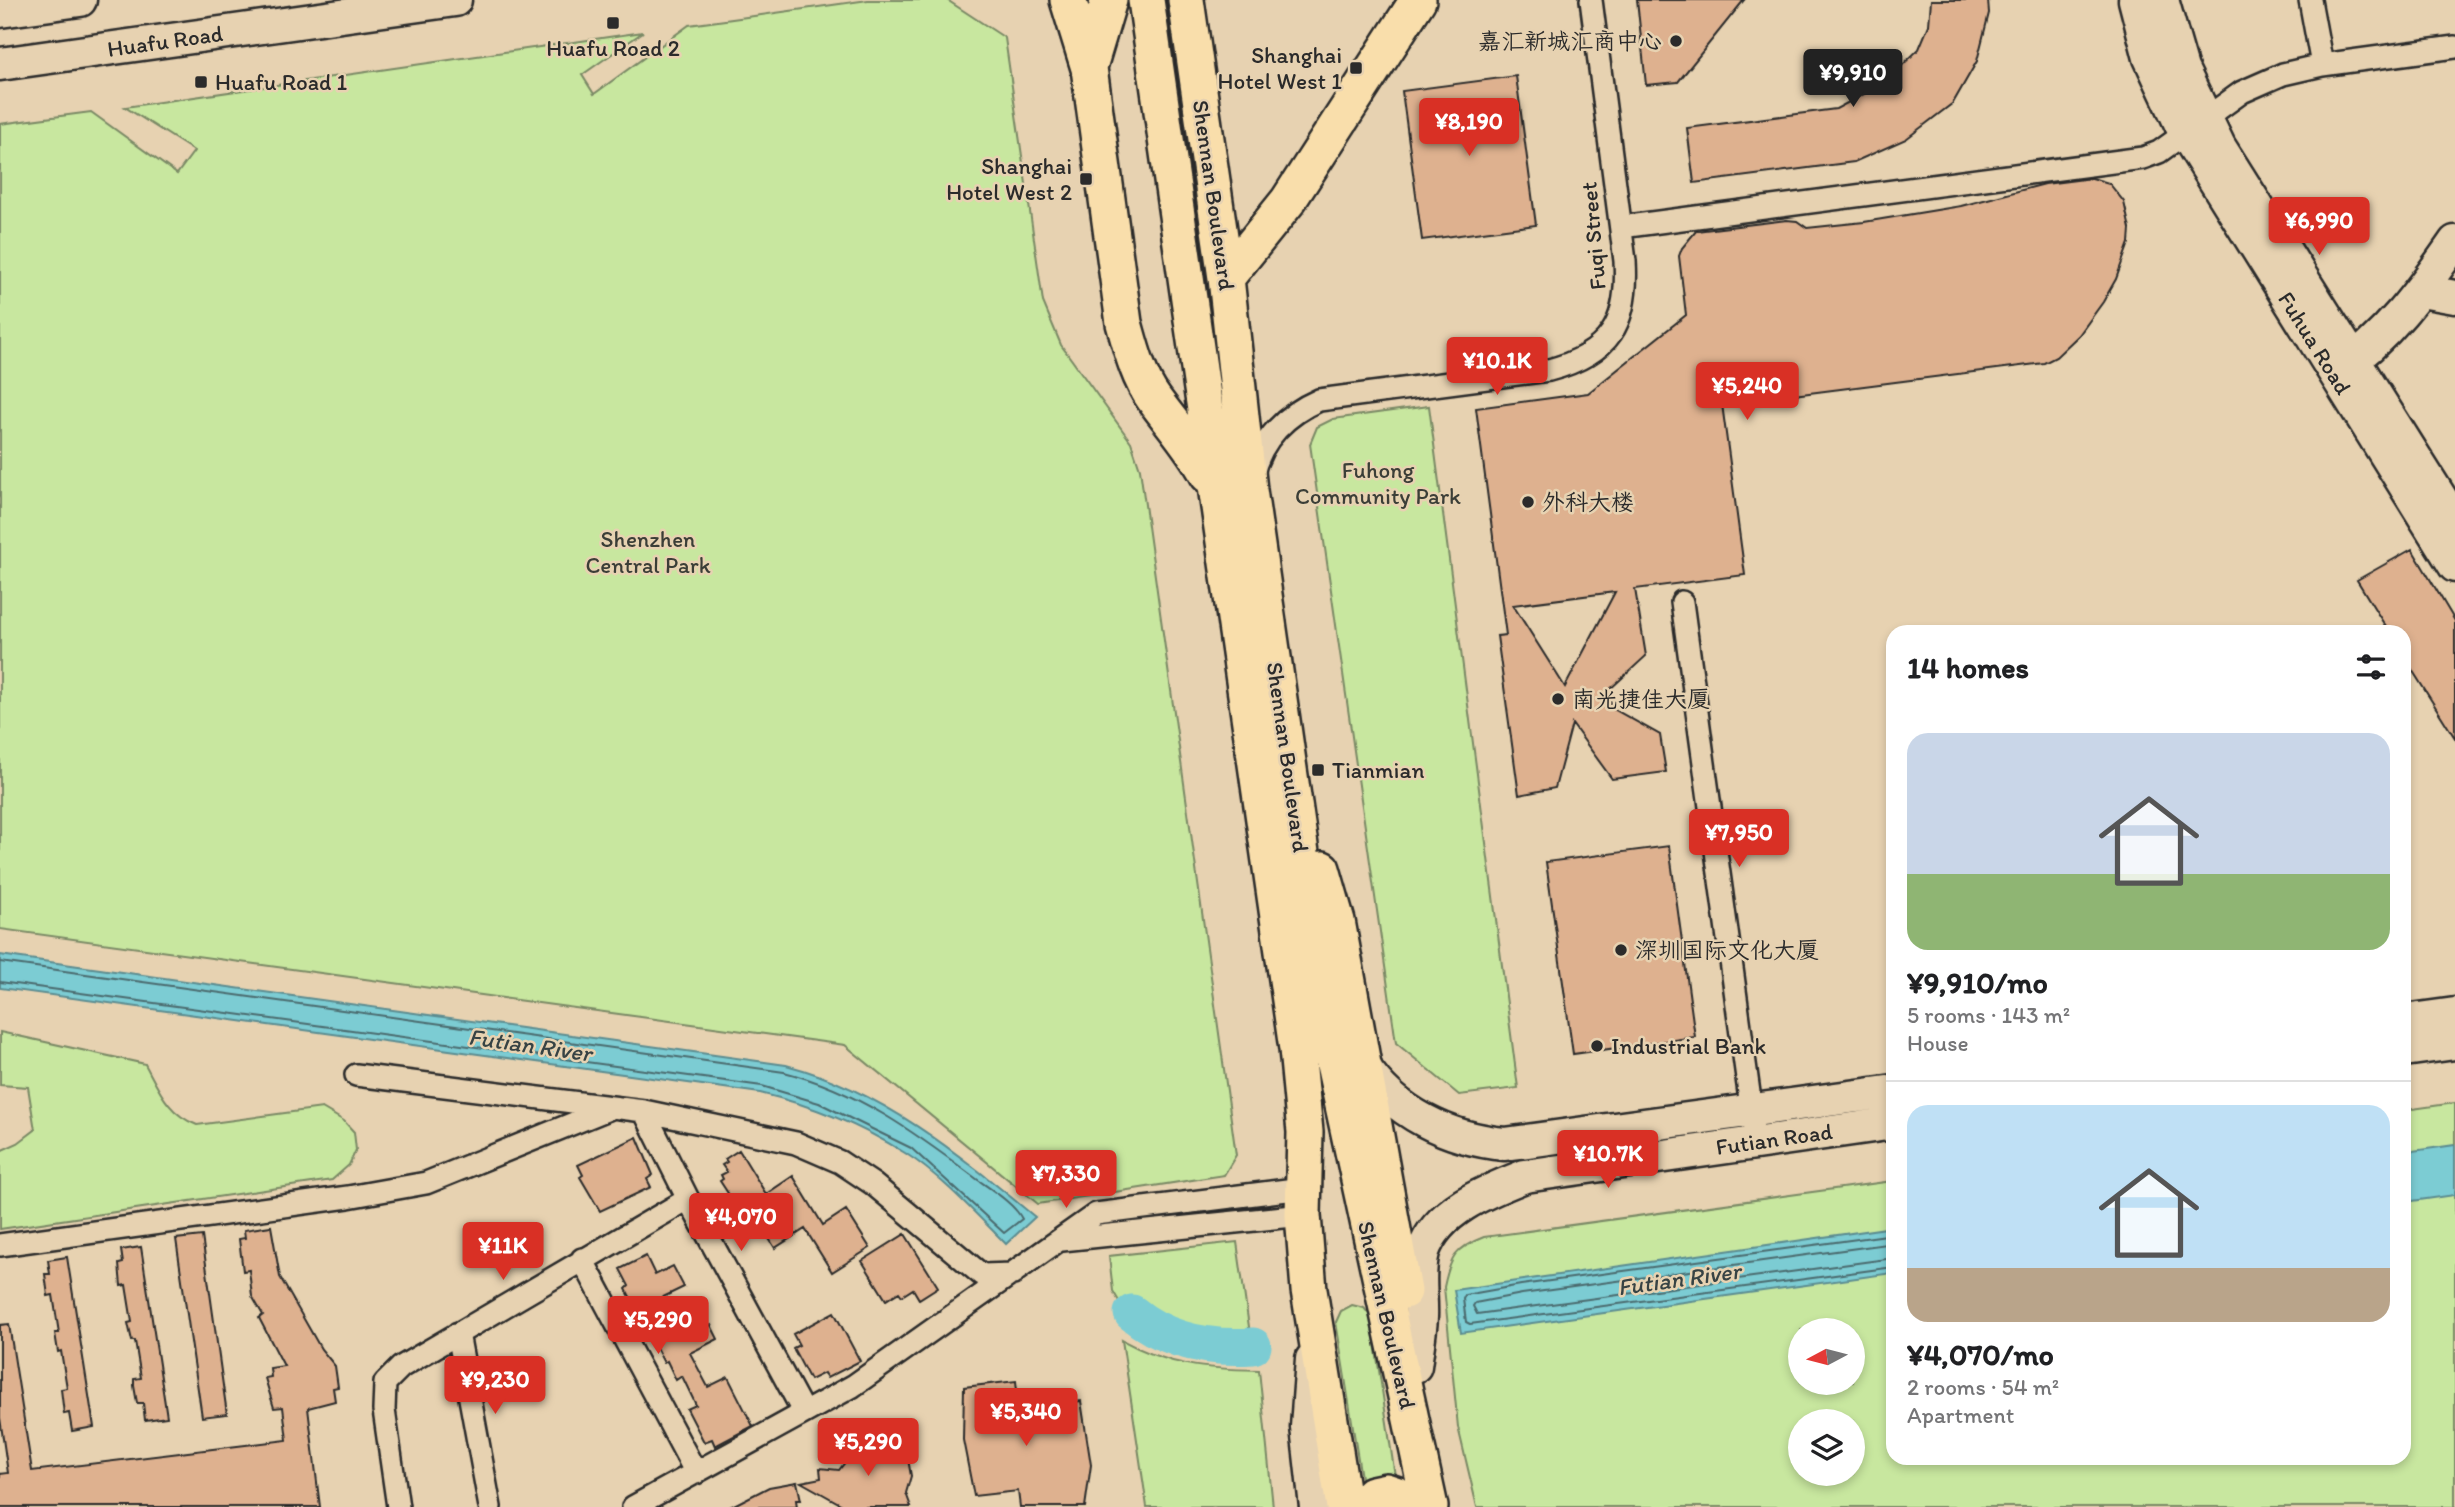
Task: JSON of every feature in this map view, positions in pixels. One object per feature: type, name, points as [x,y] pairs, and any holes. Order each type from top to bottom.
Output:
[{"type":"main road","points":[[0,11],[80,0]]},
{"type":"main road","name":"Huafu Road","points":[[0,64],[393,4],[455,0]]},
{"type":"main road","points":[[1068,0],[1089,68],[1124,323],[1131,348],[1154,399],[1198,456],[1233,494]]},
{"type":"main road","points":[[1089,68],[1109,0]]},
{"type":"main road","name":"Shennan Boulevard","points":[[1146,0],[1233,494],[1295,809],[1329,1041],[1430,1507]]},
{"type":"main road","name":"Shennan Boulevard","points":[[1186,0],[1226,278],[1233,494],[1297,1049],[1305,1132],[1303,1202],[1314,1329],[1344,1507]]},
{"type":"main road","points":[[1226,278],[1287,201],[1418,0]]},
{"type":"main road","name":"Fuhua Road","points":[[2135,0],[2150,58],[2194,124],[2344,368],[2455,566]]},
{"type":"main road","name":"Fuhua Road","points":[[2162,0],[2194,124]]},
{"type":"main road","points":[[2344,368],[2382,337],[2421,291],[2455,242]]},
{"type":"main road","points":[[2421,291],[2455,297]]},
{"type":"main road","name":"Fuhua Road","points":[[2344,368],[2455,521]]},
{"type":"main road","points":[[1295,809],[1328,886],[1363,1065],[1415,1366],[1413,1427]]},
{"type":"main road","points":[[2411,1020],[2455,1014]]},
{"type":"main road","points":[[2411,1049],[2455,1043]]},
{"type":"main road","name":"Futian Road","points":[[1363,1065],[1389,1098],[1457,1136],[1483,1142],[1530,1142],[1753,1126],[1886,1123]]},
{"type":"main road","name":"Futian Road","points":[[1415,1366],[1421,1315],[1419,1275],[1423,1254],[1438,1226],[1467,1203],[1525,1176],[1753,1126],[1886,1093]]},
{"type":"main road","points":[[1314,1329],[1307,1427],[1316,1507]]},
{"type":"main road","points":[[1362,1507],[1372,1494],[1386,1491],[1398,1495],[1405,1507]]},
{"type":"street","name":"Fuqi Street","points":[[1233,494],[1274,432],[1291,416],[1319,400],[1549,370],[1585,357],[1608,339],[1622,312],[1626,277],[1591,0]]},
{"type":"street","points":[[2310,0],[2322,65]]},
{"type":"street","points":[[1621,227],[2143,158],[2159,152],[2194,124],[2260,83],[2322,65],[2455,47]]},
{"type":"street","points":[[1682,602],[1753,1126]]},
{"type":"street","points":[[356,1075],[644,1111],[796,1143],[840,1162],[873,1184],[982,1275],[1013,1274]]},
{"type":"street","points":[[0,1245],[348,1197],[426,1183],[612,1108]]},
{"type":"street","points":[[644,1111],[688,1199],[804,1413]]},
{"type":"street","points":[[398,1507],[384,1410],[385,1384],[401,1367],[688,1199]]},
{"type":"street","points":[[633,1507],[853,1386],[1096,1214],[1303,1202]]},
{"type":"street","points":[[1060,1240],[1089,1238],[1303,1202]]},
{"type":"street","points":[[582,1259],[696,1473]]},
{"type":"street","points":[[458,1333],[490,1507]]},
{"type":"green space","name":"Shenzhen Central Park","points":[[868,0],[947,0],[1005,38],[1043,302],[1061,345],[1131,442],[1140,469],[1236,1155],[1224,1175],[1038,1204],[845,1045],[0,929],[0,124],[91,112],[177,174],[194,151],[125,107],[643,32],[582,75],[594,94],[689,25]]},
{"type":"green space","name":"Fuhong Community Park","points":[[1429,406],[1518,1088],[1459,1095],[1396,1043],[1310,444],[1317,427],[1333,419]]},
{"type":"green space","points":[[0,1032],[145,1064],[171,1108],[197,1125],[322,1108],[344,1121],[354,1132],[356,1150],[349,1165],[332,1180],[0,1229],[0,1151],[18,1143],[35,1130],[28,1087],[0,1085]]},
{"type":"green space","points":[[2455,1103],[2455,1507],[1477,1507],[1458,1427],[1444,1287],[1455,1255],[1466,1245],[1484,1237],[1886,1182],[1886,1465],[2411,1465],[2411,1109]]},
{"type":"green space","points":[[1237,1242],[1250,1334],[1210,1333],[1173,1327],[1120,1303],[1113,1291],[1109,1256]]},
{"type":"green space","points":[[1352,1305],[1364,1308],[1371,1317],[1395,1476],[1362,1484],[1336,1322],[1341,1311]]},
{"type":"green space","points":[[1122,1340],[1172,1361],[1221,1369],[1259,1370],[1273,1507],[1147,1507]]},
{"type":"water","points":[[0,955],[786,1065],[821,1076],[887,1108],[949,1148],[1035,1217],[1006,1244],[945,1184],[905,1153],[835,1117],[760,1093],[0,988]]},
{"type":"water","points":[[2455,1145],[2455,1195],[2411,1201],[2411,1151]]},
{"type":"water","points":[[1886,1228],[1886,1274],[1461,1333],[1454,1290]]},
{"type":"building","name":"嘉汇新城汇商中心","points":[[1637,0],[1744,0],[1678,82],[1646,85]]},
{"type":"building","points":[[1931,0],[1988,0],[1989,13],[1977,61],[1953,103],[1906,139],[1854,162],[1694,183],[1687,128],[1836,109],[1883,84],[1919,49],[1929,25]]},
{"type":"building","points":[[1516,76],[1536,225],[1422,240],[1402,91]]},
{"type":"building","points":[[2092,178],[2109,183],[2124,202],[2130,229],[2129,243],[2116,279],[2079,335],[2056,357],[2044,363],[1722,404],[1745,575],[1635,589],[1646,656],[1608,691],[1612,708],[1660,735],[1666,772],[1612,779],[1572,724],[1555,788],[1519,795],[1497,636],[1506,635],[1476,408],[1588,393],[1686,315],[1679,256],[1696,231],[1787,220],[1797,221],[1807,228],[1864,222],[1961,206],[2045,184]],"holes":[[[1615,592],[1565,687],[1513,605]]]},
{"type":"building","points":[[2412,549],[2455,621],[2455,738],[2411,668],[2411,625],[2385,625],[2357,580]]},
{"type":"building","name":"深圳国际文化大厦","points":[[1669,846],[1695,1037],[1573,1054],[1546,862]]},
{"type":"building","points":[[637,1137],[653,1175],[647,1179],[651,1187],[600,1211],[580,1177],[583,1175],[578,1165]]},
{"type":"building","points":[[739,1150],[766,1194],[793,1176],[823,1225],[846,1210],[870,1248],[832,1272],[805,1229],[775,1248],[747,1204],[739,1210],[720,1181],[723,1179],[721,1175],[727,1172],[722,1165],[727,1162],[725,1159]]},
{"type":"building","points":[[271,1226],[280,1277],[321,1349],[335,1366],[338,1387],[333,1388],[335,1401],[308,1408],[320,1507],[0,1507],[0,1474],[8,1473],[0,1418],[0,1325],[9,1324],[32,1471],[287,1440],[283,1407],[274,1408],[265,1378],[271,1377],[270,1368],[284,1366],[259,1318],[263,1315],[252,1296],[249,1270],[243,1271],[239,1239],[245,1238],[244,1230]]},
{"type":"building","points":[[905,1234],[938,1287],[919,1299],[913,1289],[902,1296],[899,1292],[886,1300],[862,1261]]},
{"type":"building","points":[[202,1236],[227,1414],[202,1417],[176,1239]]},
{"type":"building","points":[[141,1247],[167,1417],[145,1420],[143,1403],[137,1403],[134,1386],[134,1379],[141,1378],[135,1341],[132,1341],[128,1323],[132,1322],[126,1285],[121,1286],[119,1264],[123,1263],[121,1250]]},
{"type":"building","points":[[646,1256],[655,1275],[673,1266],[684,1287],[657,1300],[674,1333],[703,1318],[707,1327],[711,1325],[718,1339],[690,1353],[708,1387],[728,1377],[753,1426],[715,1446],[712,1439],[704,1442],[687,1409],[696,1405],[682,1376],[676,1380],[667,1361],[664,1363],[626,1289],[629,1286],[620,1269]]},
{"type":"building","points":[[67,1257],[94,1427],[72,1431],[69,1413],[64,1414],[61,1389],[67,1388],[55,1333],[59,1333],[53,1295],[48,1296],[45,1274],[50,1274],[48,1260]]},
{"type":"building","points":[[834,1312],[860,1361],[827,1378],[824,1373],[810,1380],[793,1348],[799,1345],[793,1334]]},
{"type":"building","points":[[1016,1381],[1019,1409],[1081,1401],[1091,1465],[1085,1507],[1020,1507],[1018,1491],[974,1496],[963,1440],[964,1387]]},
{"type":"building","points":[[870,1441],[888,1442],[908,1459],[911,1476],[906,1493],[911,1507],[846,1507],[801,1482],[821,1478],[820,1468],[839,1470],[854,1451]]},
{"type":"building","points":[[797,1482],[801,1500],[796,1500],[797,1507],[730,1507],[769,1487]]},
{"type":"waterway","name":"Futian River","points":[[1132,1313],[1145,1323],[1174,1337],[1205,1345],[1253,1346]]},
{"type":"place","name":"Huafu Road 2","points":[[613,23]]},
{"type":"place","name":"嘉汇新城汇商中心","points":[[1676,41]]},
{"type":"place","name":"Shanghai Hotel West 1","points":[[1356,68]]},
{"type":"place","name":"Huafu Road 1","points":[[201,82]]},
{"type":"place","name":"Shanghai Hotel West 2","points":[[1086,179]]},
{"type":"place","name":"外科大楼","points":[[1528,502]]},
{"type":"place","name":"南光捷佳大厦","points":[[1558,699]]},
{"type":"place","name":"Tianmian","points":[[1318,770]]},
{"type":"place","name":"深圳国际文化大厦","points":[[1621,950]]},
{"type":"place","name":"Industrial Bank","points":[[1597,1046]]}]
